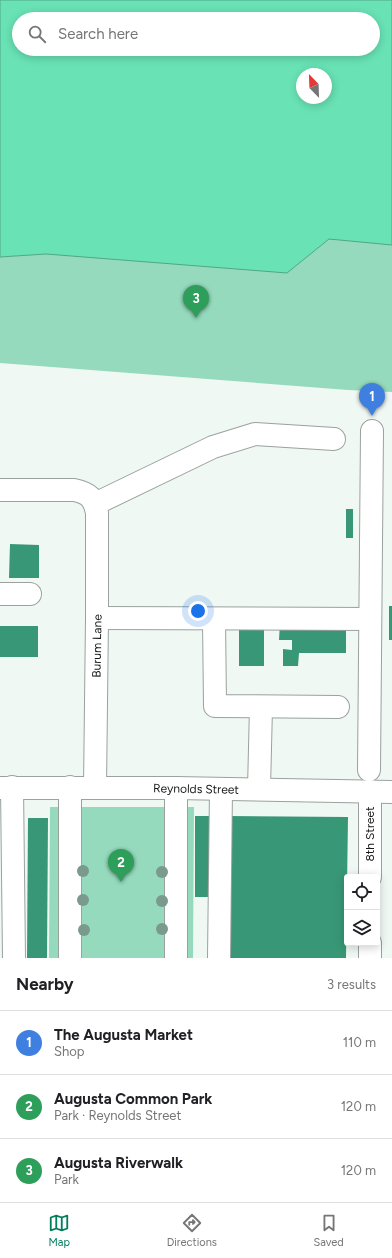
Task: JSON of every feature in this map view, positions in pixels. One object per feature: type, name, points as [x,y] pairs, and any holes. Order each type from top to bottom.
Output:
[{"type":"street","points":[[369,770],[372,432]]},
{"type":"street","points":[[0,490],[74,490],[83,492],[91,498],[95,504],[213,447],[255,434],[334,439]]},
{"type":"street","name":"Burum Lane","points":[[95,504],[97,513],[95,788]]},
{"type":"street","points":[[0,594],[30,594]]},
{"type":"street","points":[[97,618],[370,619]]},
{"type":"street","points":[[214,619],[215,706],[338,707]]},
{"type":"street","points":[[259,789],[261,707]]},
{"type":"street","points":[[6,787],[14,958]]},
{"type":"street","name":"Reynolds Street","points":[[6,787],[259,789],[392,792]]},
{"type":"street","points":[[70,787],[70,958]]},
{"type":"street","points":[[176,788],[176,958]]},
{"type":"street","points":[[219,958],[221,789]]},
{"type":"street","name":"8th Street","points":[[370,791],[370,874]]},
{"type":"street","points":[[370,946],[370,958]]},
{"type":"shaded area","points":[[0,0],[392,0],[392,245],[329,239],[287,273],[46,254],[0,257]]},
{"type":"shaded area","points":[[306,216],[392,220],[392,392],[348,390],[0,363],[0,257],[46,254]]},
{"type":"shaded area","points":[[50,807],[194,807],[193,958],[49,958]]},
{"type":"building","points":[[346,509],[353,509],[353,538],[346,538]]},
{"type":"building","points":[[10,544],[39,545],[39,578],[9,578]]},
{"type":"building","points":[[389,606],[392,606],[392,640],[389,640]]},
{"type":"building","points":[[239,623],[264,623],[264,666],[239,666]]},
{"type":"building","points":[[280,623],[346,624],[346,653],[299,653],[298,666],[283,666],[283,649],[292,650],[292,640],[279,640]]},
{"type":"building","points":[[0,626],[38,626],[38,657],[0,657]]},
{"type":"building","points":[[195,816],[213,816],[214,897],[195,897]]},
{"type":"building","points":[[228,816],[348,817],[347,874],[344,874],[344,946],[346,946],[346,958],[226,958]]},
{"type":"building","points":[[28,818],[48,818],[47,958],[27,958]]},
{"type":"place","name":"Augusta Riverwalk","points":[[196,318]]},
{"type":"place","name":"The Augusta Market","points":[[372,416]]},
{"type":"place","name":"Augusta Common Park","points":[[121,882]]}]
